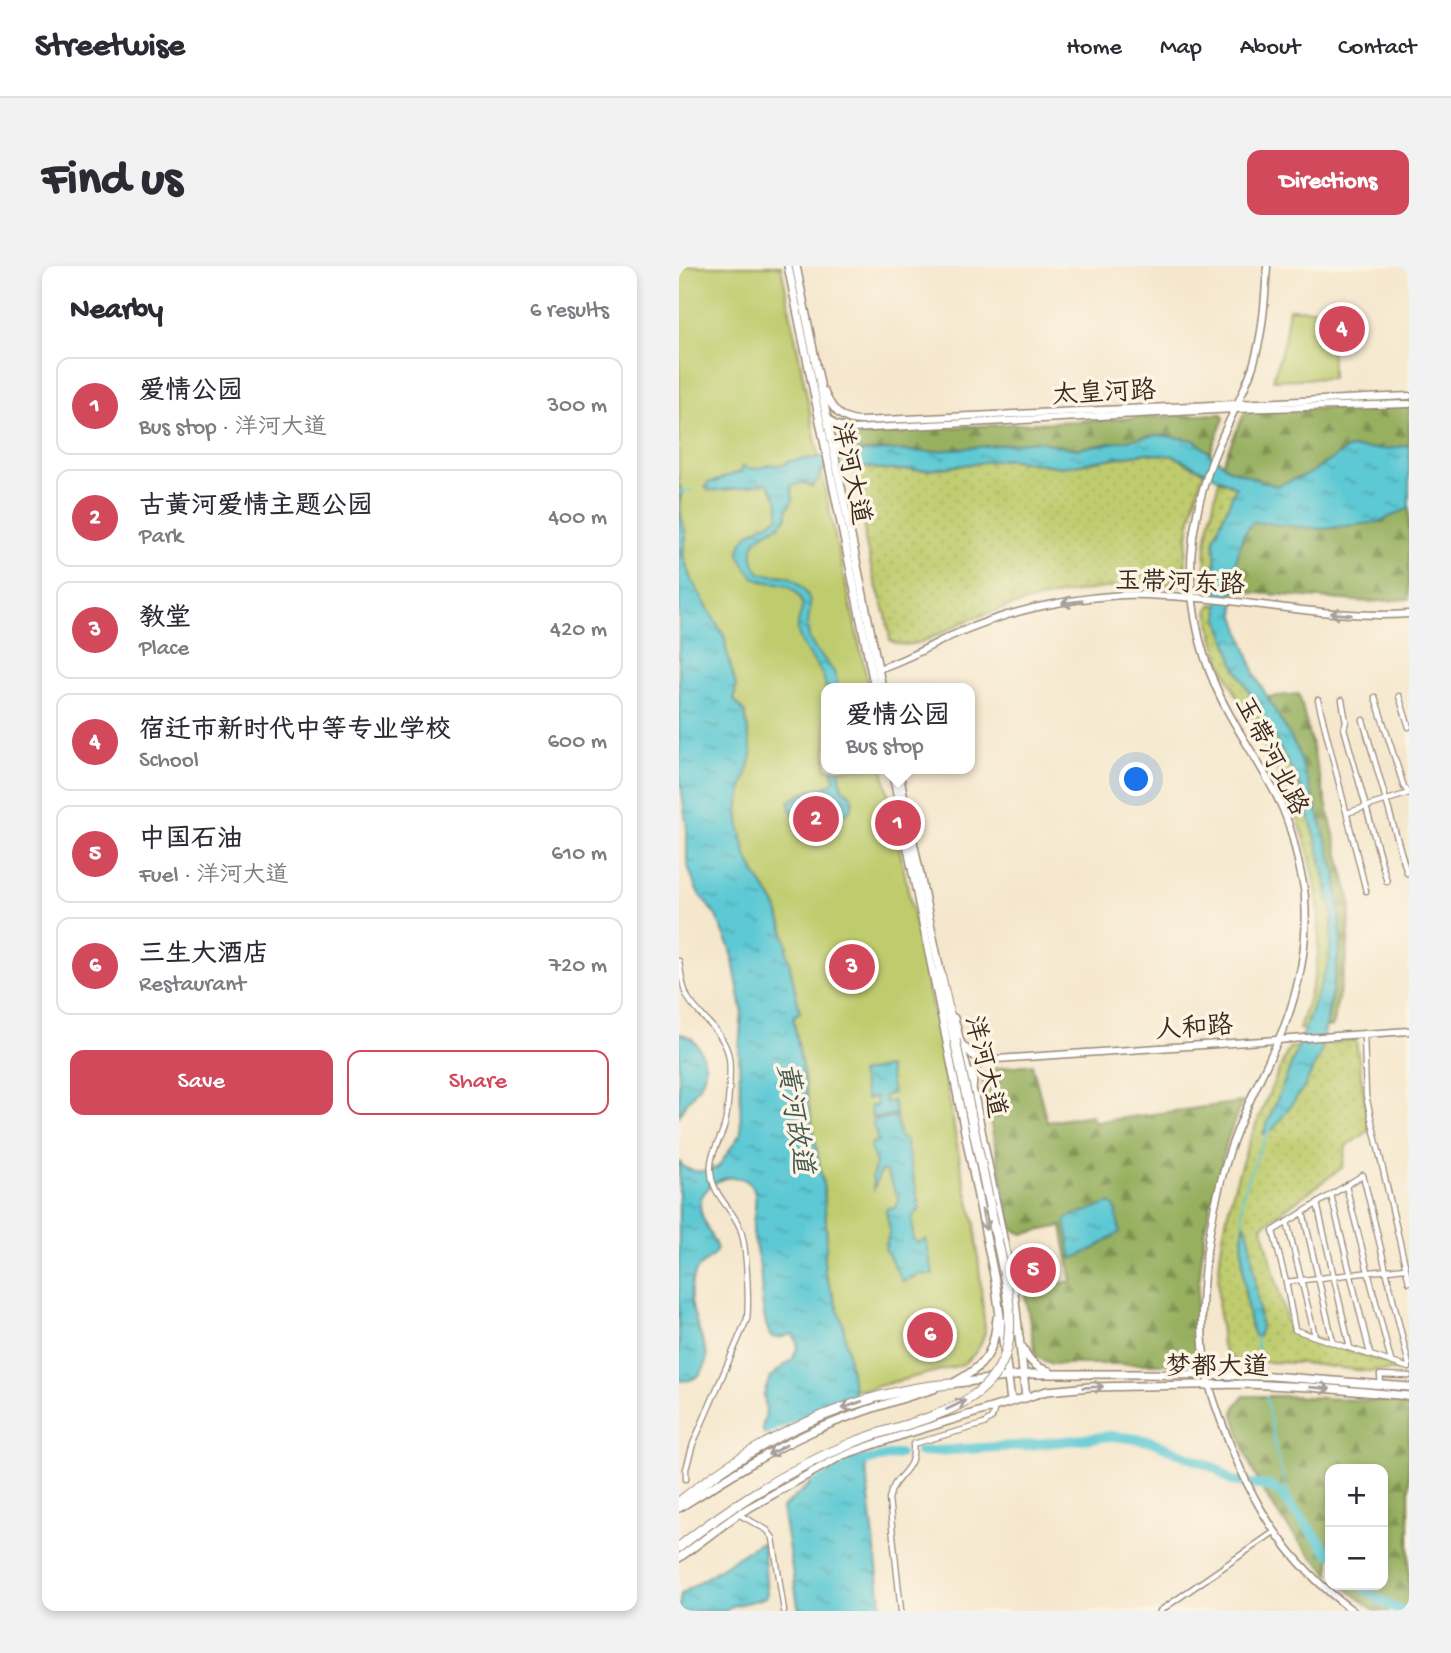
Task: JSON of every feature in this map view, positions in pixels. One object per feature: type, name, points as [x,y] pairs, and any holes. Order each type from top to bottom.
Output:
[{"type":"highway","points":[[679,1547],[778,1480],[849,1444],[959,1405],[986,1385],[999,1369],[1007,1347],[1008,1306],[958,1041],[940,973]]},
{"type":"highway","points":[[679,1502],[722,1470],[812,1421],[886,1393],[918,1386],[951,1384]]},
{"type":"main road","name":"洋河大道","points":[[788,266],[818,407],[828,423],[875,683]]},
{"type":"main road","name":"洋河大道","points":[[796,266],[881,683]]},
{"type":"main road","name":"洋河大道","points":[[893,774],[971,1153],[999,1303],[1011,1401]]},
{"type":"main road","points":[[899,774],[940,973]]},
{"type":"main road","name":"洋河大道","points":[[958,1041],[974,1095],[1014,1292],[1026,1398]]},
{"type":"main road","points":[[951,1384],[975,1370],[987,1359],[996,1334],[999,1303]]},
{"type":"main road","points":[[1020,1339],[1024,1351],[1037,1367],[1067,1374]]},
{"type":"main road","points":[[679,1508],[809,1433],[885,1404],[951,1384],[1022,1375]]},
{"type":"main road","name":"梦都大道","points":[[1022,1375],[1310,1377],[1409,1387]]},
{"type":"main road","name":"梦都大道","points":[[1026,1398],[1047,1391],[1090,1387],[1210,1385],[1310,1387],[1409,1396]]},
{"type":"main road","points":[[679,1558],[738,1514],[843,1455],[1026,1398]]},
{"type":"street","name":"玉带河北路","points":[[1267,266],[1260,337],[1253,366],[1210,467],[1199,509],[1191,557],[1192,597],[1200,638],[1213,680],[1239,732],[1280,802],[1294,844],[1305,897],[1300,981],[1230,1151],[1218,1194],[1205,1271],[1202,1326],[1207,1375],[1238,1466],[1252,1498],[1289,1552],[1327,1592],[1353,1611]]},
{"type":"street","points":[[820,383],[838,413],[849,420],[861,421]]},
{"type":"street","name":"太皇河路","points":[[828,423],[852,429],[1409,396]]},
{"type":"street","name":"太皇河路","points":[[828,423],[1237,406],[1409,404]]},
{"type":"street","points":[[835,459],[839,443],[852,429]]},
{"type":"street","name":"玉带河东路","points":[[878,669],[906,660],[952,636],[1017,612],[1123,594],[1192,597],[1347,615],[1409,614]]},
{"type":"street","points":[[1399,696],[1409,727]]},
{"type":"street","points":[[1347,813],[1409,793],[1404,787],[1375,697]]},
{"type":"street","points":[[1318,700],[1367,891]]},
{"type":"street","points":[[1342,701],[1346,722],[1344,728],[1387,882]]},
{"type":"street","points":[[1363,720],[1407,873]]},
{"type":"street","points":[[679,961],[687,996],[728,1051],[730,1062],[727,1118],[712,1154],[711,1166],[715,1188],[742,1233],[747,1314],[693,1444],[686,1479]]},
{"type":"street","name":"人和路","points":[[982,1060],[1409,1031]]},
{"type":"street","points":[[1364,1033],[1366,1096],[1409,1282]]},
{"type":"street","points":[[958,1041],[972,1055],[982,1060],[973,1074],[974,1095]]},
{"type":"street","points":[[1363,1175],[1409,1367],[1295,1330],[1273,1231],[1331,1195],[1363,1175]]},
{"type":"street","points":[[1346,1186],[1391,1362]]},
{"type":"street","points":[[1331,1195],[1370,1355]]},
{"type":"street","points":[[1317,1203],[1350,1348]]},
{"type":"street","points":[[1303,1212],[1334,1343]]},
{"type":"street","points":[[1287,1222],[1315,1337]]},
{"type":"street","points":[[1286,1282],[1405,1268]]},
{"type":"street","points":[[1381,1385],[1380,1375],[1409,1376]]},
{"type":"street","points":[[901,1611],[890,1499],[894,1484],[914,1460],[913,1444],[984,1424],[992,1418],[995,1406]]},
{"type":"street","points":[[738,1514],[767,1530],[773,1538],[784,1611]]},
{"type":"street","points":[[1160,1611],[1274,1532]]},
{"type":"green space","points":[[679,266],[781,266],[831,518],[868,683],[821,683],[821,774],[884,774],[937,1031],[962,1173],[975,1224],[985,1332],[976,1351],[961,1365],[866,1389],[853,1389],[843,1323],[825,1273],[827,1242],[824,1190],[793,1016],[788,947],[777,907],[746,855],[740,829],[738,809],[751,756],[745,713],[734,700],[736,686],[725,638],[690,577],[683,554],[686,536],[679,505],[682,492],[679,484]]},
{"type":"green space","points":[[1289,309],[1331,310],[1332,378],[1273,380],[1284,341]]},
{"type":"green space","points":[[1409,405],[1409,445],[1388,449],[1349,448],[1309,474],[1276,486],[1222,464],[1244,414],[1248,411]]},
{"type":"green space","points":[[1222,414],[1224,418],[1210,453],[1194,440],[1157,435],[1076,449],[1037,441],[929,452],[851,452],[857,437],[914,429]]},
{"type":"green space","points":[[1145,453],[1174,456],[1204,472],[1189,527],[1185,584],[1102,588],[1048,597],[969,620],[918,643],[898,644],[890,640],[886,615],[873,576],[865,539],[863,507],[853,465],[886,470],[926,470],[1008,459],[1061,467]]},
{"type":"green space","points":[[1219,480],[1236,487],[1221,537],[1218,589],[1211,588],[1205,563],[1207,534]]},
{"type":"green space","points":[[1409,508],[1409,599],[1369,602],[1233,591],[1237,555],[1243,537],[1253,521],[1322,529],[1356,525]]},
{"type":"green space","points":[[1212,604],[1219,606],[1219,619],[1235,666],[1299,783],[1328,888],[1333,916],[1329,961],[1305,1030],[1299,1029],[1314,978],[1318,948],[1319,919],[1311,861],[1303,832],[1280,777],[1223,666],[1211,630],[1208,609]]},
{"type":"green space","points":[[1299,694],[1351,903],[1347,956],[1332,1027],[1326,1027],[1341,941],[1297,749],[1267,697]]},
{"type":"green space","points":[[1356,1040],[1369,1131],[1346,1146],[1343,1167],[1262,1226],[1289,1330],[1409,1371],[1365,1371],[1301,1363],[1236,1361],[1225,1352],[1222,1345],[1218,1278],[1228,1212],[1254,1129],[1289,1048]]},
{"type":"green space","points":[[1032,1064],[1047,1122],[1091,1115],[1094,1122],[1242,1102],[1228,1138],[1205,1227],[1195,1321],[1197,1353],[1189,1361],[1181,1364],[1052,1364],[1036,1357],[1025,1295],[1032,1289],[1072,1281],[1062,1226],[1023,1234],[1012,1229],[983,1086],[983,1077],[991,1069]]},
{"type":"green space","points":[[1244,1396],[1409,1403],[1409,1611],[1375,1611],[1348,1590],[1388,1590],[1388,1464],[1325,1464],[1325,1569],[1288,1528],[1262,1489],[1243,1445],[1234,1414],[1235,1407]]},
{"type":"water","points":[[1157,435],[1194,440],[1229,469],[1276,486],[1309,474],[1349,448],[1388,449],[1409,445],[1409,508],[1379,522],[1322,529],[1253,522],[1243,535],[1232,576],[1235,616],[1256,677],[1297,749],[1336,873],[1341,941],[1321,1052],[1305,1086],[1273,1130],[1263,1134],[1329,961],[1333,916],[1317,842],[1299,783],[1235,666],[1219,619],[1214,538],[1236,487],[1174,456],[1145,453],[1061,467],[1008,459],[926,470],[886,470],[853,465],[820,471],[818,480],[812,487],[805,483],[791,485],[793,500],[787,509],[787,517],[778,526],[761,535],[753,552],[756,568],[760,573],[792,578],[808,596],[809,637],[835,673],[837,680],[837,683],[824,683],[798,632],[802,607],[800,597],[790,587],[764,582],[754,577],[739,554],[740,546],[748,535],[778,517],[778,503],[773,491],[767,483],[708,491],[708,488],[704,487],[708,486],[707,483],[741,472],[743,466],[753,469],[783,465],[789,461],[884,450],[929,452],[1037,441],[1076,449]]},
{"type":"water","points":[[679,484],[682,492],[679,505]]},
{"type":"water","name":"黄河故道","points":[[679,505],[686,536],[683,554],[690,577],[725,638],[736,686],[734,700],[745,713],[752,756],[738,809],[746,855],[777,907],[788,947],[786,948],[800,1012],[793,1017],[824,1190],[827,1242],[825,1273],[843,1323],[865,1461],[882,1611],[799,1611],[782,1508],[810,1484],[811,1454],[772,1449],[762,1429],[766,1412],[764,1394],[770,1377],[793,1359],[798,1345],[793,1334],[771,1337],[767,1328],[753,1231],[755,1193],[750,1183],[741,1178],[715,1183],[701,1198],[701,1214],[717,1249],[695,1273],[691,1293],[694,1314],[707,1355],[705,1366],[699,1375],[690,1380],[679,1380],[679,1161],[686,1168],[697,1171],[718,1167],[741,1133],[739,1051],[742,1010],[731,949],[716,916],[697,891],[687,864],[687,828],[679,772]]},
{"type":"water","points":[[834,774],[840,774],[842,789],[851,795],[853,803],[845,814],[840,816],[816,798],[807,820],[803,822],[790,810],[789,802],[794,798],[825,787],[835,779]]},
{"type":"water","points":[[679,1034],[690,1037],[696,1044],[704,1061],[705,1071],[703,1079],[679,1117]]},
{"type":"water","points":[[888,1067],[893,1093],[884,1096],[886,1103],[893,1101],[896,1114],[872,1118],[870,1106],[877,1105],[876,1097],[866,1099],[860,1073]]},
{"type":"water","points":[[896,1116],[900,1137],[905,1140],[920,1208],[912,1217],[913,1239],[918,1243],[926,1239],[933,1275],[919,1274],[903,1282],[885,1249],[890,1230],[886,1211],[887,1208],[895,1208],[899,1200],[886,1171],[881,1171],[874,1189],[872,1177],[876,1162],[870,1148],[872,1143],[878,1141],[872,1121]]},
{"type":"water","points":[[1110,1203],[1115,1207],[1120,1232],[1072,1259],[1065,1221],[1069,1217]]},
{"type":"water","points":[[1245,1223],[1250,1239],[1261,1328],[1258,1337],[1255,1337],[1252,1329],[1246,1300],[1242,1245]]},
{"type":"water","points":[[763,1543],[767,1596],[757,1601],[734,1605],[725,1611],[679,1611],[681,1594]]},
{"type":"pier","points":[[858,1393],[867,1454],[802,1486],[806,1482],[807,1458],[786,1469],[774,1467],[762,1437]]},
{"type":"waterway","points":[[679,492],[692,490]]},
{"type":"waterway","points":[[1245,1223],[1242,1213],[1245,1189],[1269,1131]]},
{"type":"waterway","points":[[1256,1337],[1259,1362]]},
{"type":"waterway","points":[[1266,1396],[1277,1456],[1292,1504]]},
{"type":"waterway","points":[[920,1452],[1029,1445],[1111,1436],[1153,1442],[1217,1469],[1231,1481],[1271,1487],[1280,1493],[1325,1548]]},
{"type":"waterway","points":[[852,1463],[899,1454]]},
{"type":"waterway","points":[[1367,1590],[1401,1611]]},
{"type":"place","name":"宿迁市新时代中等专业学校","points":[[1342,329]]},
{"type":"place","name":"古黄河爱情主题公园","points":[[816,819]]},
{"type":"place","name":"爱情公园","points":[[898,823]]},
{"type":"place","name":"教堂","points":[[852,967]]},
{"type":"place","name":"中国石油","points":[[1033,1270]]},
{"type":"place","name":"三生大酒店","points":[[930,1335]]}]
